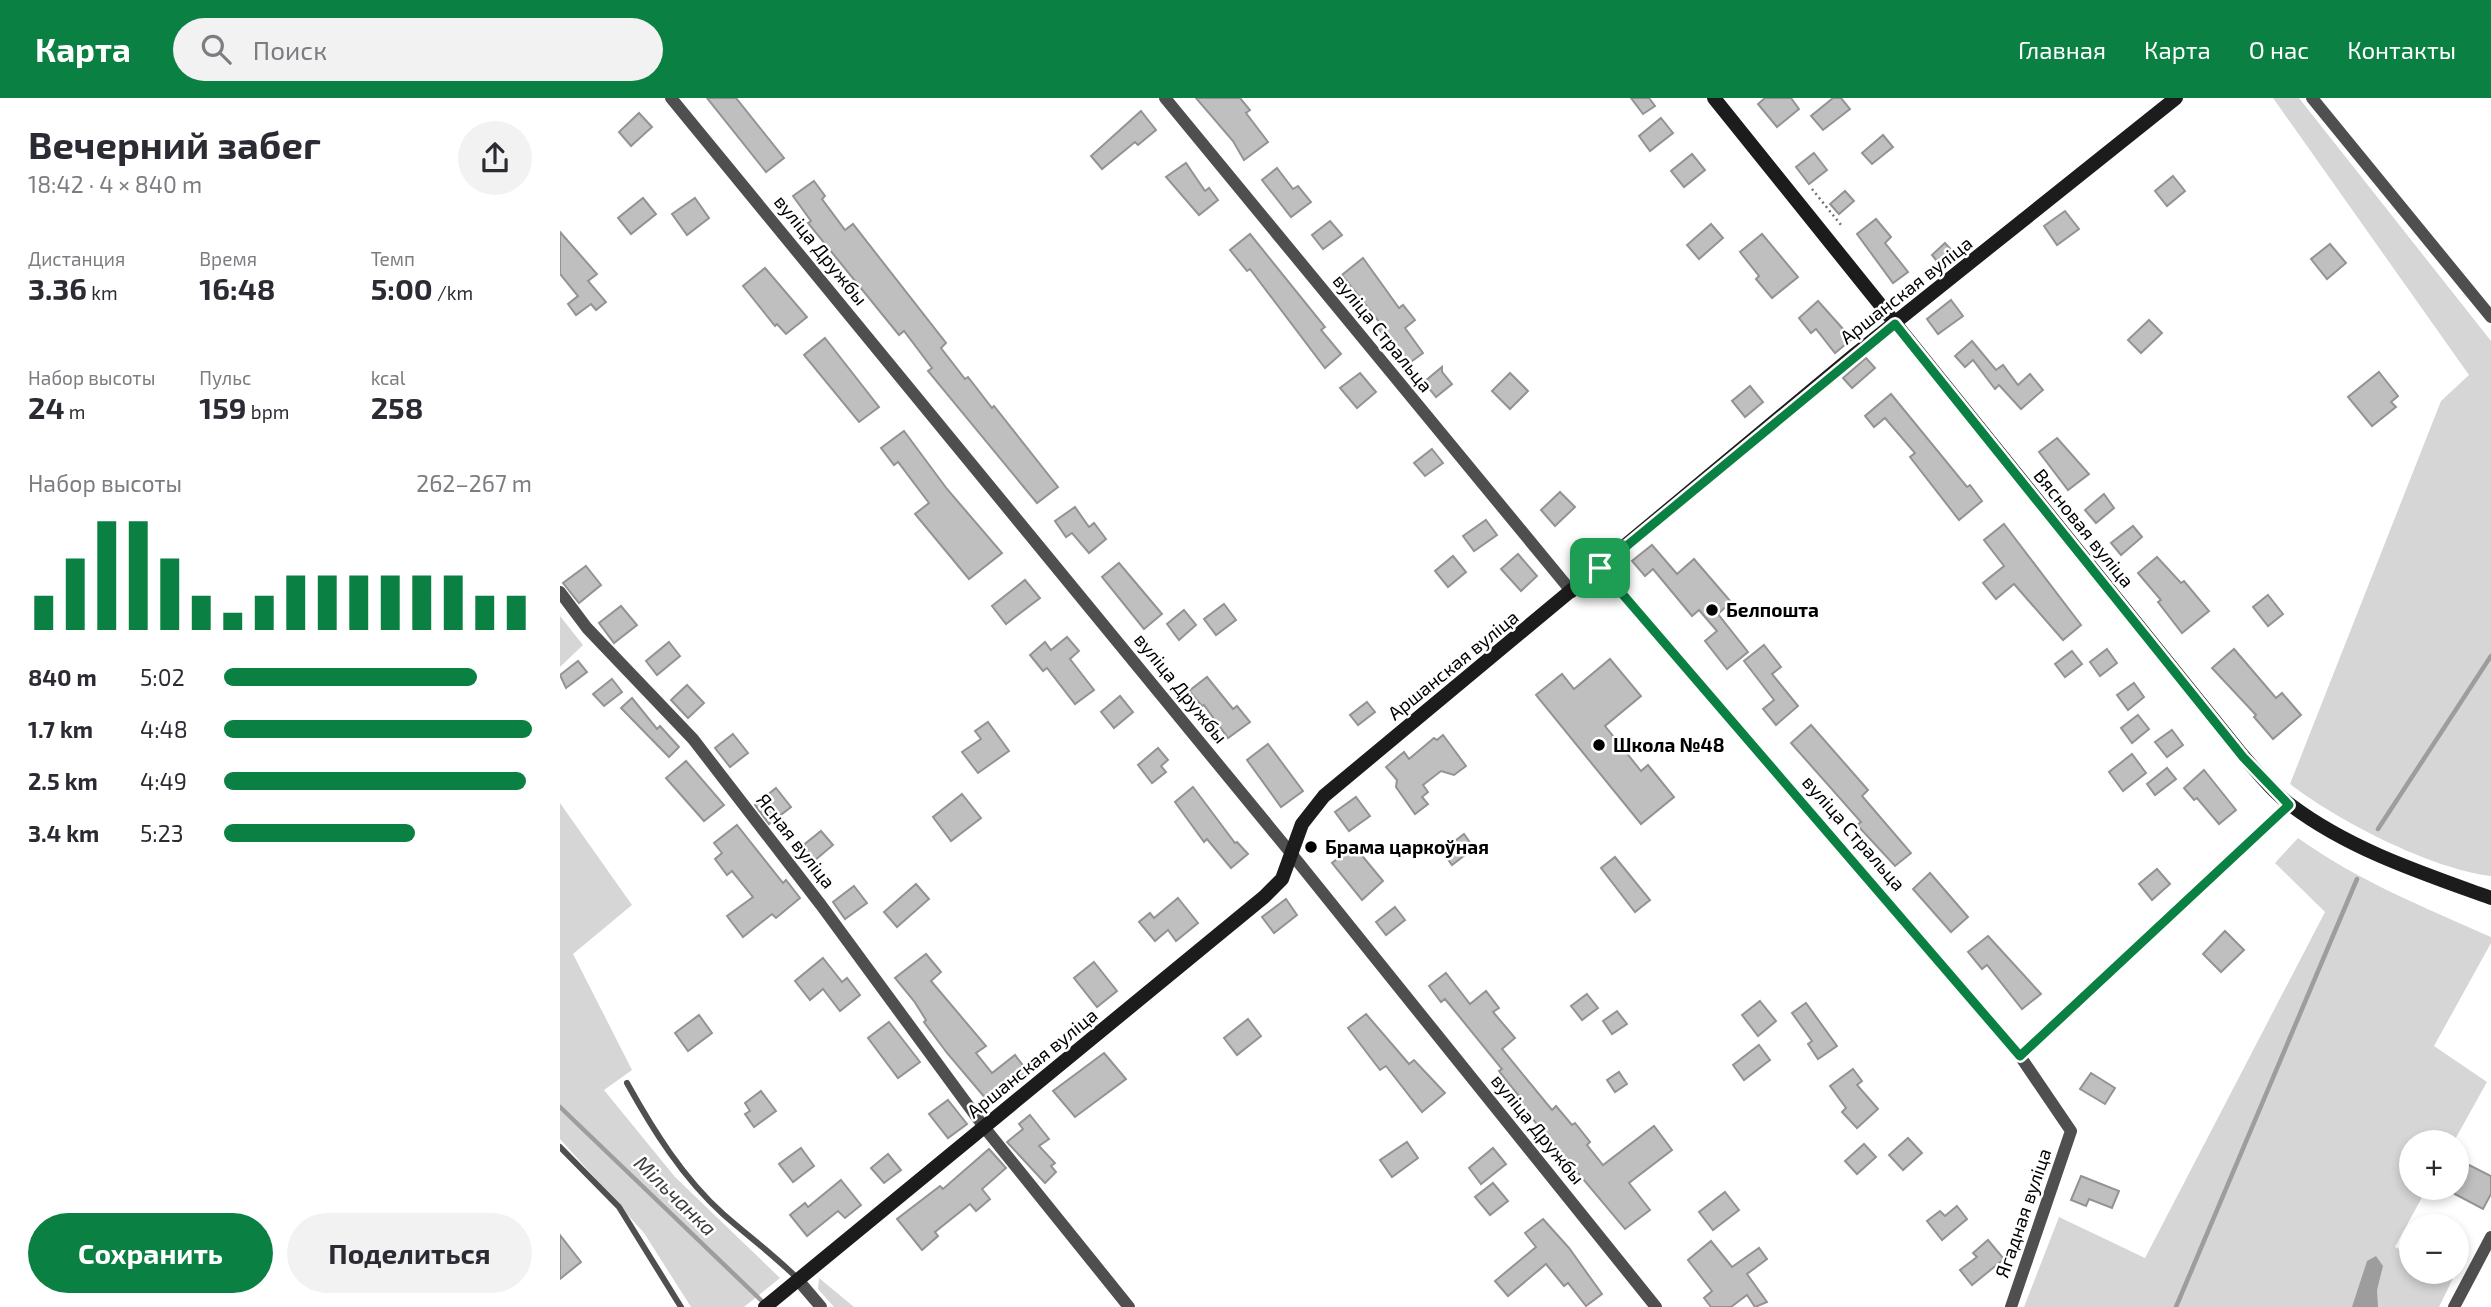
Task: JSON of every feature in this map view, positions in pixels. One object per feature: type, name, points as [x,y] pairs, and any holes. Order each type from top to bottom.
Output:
[{"type":"street","name":"вуліца Дружбы","points":[[671,98],[1290,852],[1656,1307]]},
{"type":"street","name":"вуліца Стральца","points":[[1164,98],[1572,592]]},
{"type":"street","name":"Вясновая вуліца","points":[[1714,98],[2243,757],[2289,805],[2339,837],[2412,870],[2491,898]]},
{"type":"street","name":"Аршанская вуліца","points":[[765,1307],[1264,897],[1282,879],[1290,852],[1313,806],[1895,324],[2176,98]]},
{"type":"street","points":[[2312,98],[2491,317]]},
{"type":"street","name":"вуліца Стральца","points":[[1600,568],[2020,1056],[2071,1131]]},
{"type":"street","name":"Ясная вуліца","points":[[560,592],[587,628],[693,738],[821,905],[984,1127],[1129,1307]]},
{"type":"street","points":[[2020,1056],[2289,805]]},
{"type":"street","name":"Ягадная вуліца","points":[[2011,1307],[2071,1131]]},
{"type":"street","points":[[2454,1307],[2491,1237]]},
{"type":"street","points":[[794,1284],[821,1307]]},
{"type":"lane","points":[[626,1083],[654,1132],[688,1176],[722,1213],[763,1245],[794,1284]]},
{"type":"lane","points":[[560,1147],[619,1207],[681,1307]]},
{"type":"path","points":[[1812,189],[1841,225]]},
{"type":"shaded area","points":[[2273,98],[2299,98],[2491,341],[2491,876],[2467,872],[2414,854],[2359,828],[2290,784],[2441,401],[2469,375]]},
{"type":"shaded area","points":[[560,616],[583,645],[560,667]]},
{"type":"shaded area","points":[[560,803],[632,905],[573,954],[632,1070],[604,1090],[675,1177],[780,1278],[744,1307],[691,1307],[644,1233],[560,1139]]},
{"type":"shaded area","points":[[2298,838],[2368,880],[2491,937],[2491,943],[2434,1046],[2487,1082],[2460,1130],[2399,1130],[2399,1200],[2420,1200],[2413,1214],[2399,1214],[2399,1240],[2395,1247],[2399,1249],[2399,1284],[2450,1284],[2439,1307],[2024,1307],[2059,1217],[2145,1258],[2325,912],[2275,863]]},
{"type":"shaded area","points":[[2376,1256],[2383,1266],[2377,1290],[2378,1307],[2352,1307],[2367,1261]]},
{"type":"shaded area","points":[[819,1278],[854,1307],[834,1307],[818,1289]]},
{"type":"building","points":[[707,98],[736,98],[784,158],[766,172]]},
{"type":"building","points":[[1196,98],[1240,98],[1250,110],[1246,113],[1268,142],[1244,160],[1233,141]]},
{"type":"building","points":[[1631,98],[1649,98],[1655,106],[1643,114]]},
{"type":"building","points":[[1765,98],[1791,98],[1799,109],[1777,127],[1758,104]]},
{"type":"building","points":[[1833,98],[1841,98],[1850,109],[1823,130],[1811,116]]},
{"type":"building","points":[[1141,111],[1156,130],[1138,145],[1135,142],[1102,169],[1091,156]]},
{"type":"building","points":[[639,113],[652,127],[631,146],[619,132]]},
{"type":"building","points":[[1661,118],[1673,133],[1650,151],[1639,136]]},
{"type":"building","points":[[1883,135],[1893,147],[1872,164],[1862,153]]},
{"type":"building","points":[[1814,153],[1827,170],[1809,184],[1796,167]]},
{"type":"building","points":[[1692,154],[1705,170],[1684,187],[1671,171]]},
{"type":"building","points":[[1186,163],[1205,191],[1209,188],[1218,200],[1199,215],[1166,177]]},
{"type":"building","points":[[1277,168],[1293,189],[1298,186],[1311,202],[1291,217],[1262,180]]},
{"type":"building","points":[[2173,176],[2185,191],[2167,206],[2155,191]]},
{"type":"building","points":[[814,181],[825,196],[822,199],[845,230],[853,224],[946,343],[941,348],[965,379],[968,377],[992,408],[994,406],[1058,487],[1037,503],[928,371],[932,368],[904,331],[899,335],[808,223],[811,221],[793,196]]},
{"type":"building","points":[[1845,191],[1854,201],[1839,214],[1830,204]]},
{"type":"building","points":[[643,198],[656,214],[631,234],[618,218]]},
{"type":"building","points":[[695,198],[709,218],[687,235],[672,214]]},
{"type":"building","points":[[2065,211],[2079,229],[2057,245],[2044,226]]},
{"type":"building","points":[[1876,219],[1891,237],[1885,243],[1908,272],[1893,283],[1857,234]]},
{"type":"building","points":[[1330,221],[1342,235],[1323,249],[1312,235]]},
{"type":"building","points":[[1711,224],[1723,238],[1699,259],[1687,245]]},
{"type":"building","points":[[560,232],[597,274],[588,281],[606,302],[596,310],[591,304],[576,315],[568,304],[578,296],[560,274]]},
{"type":"building","points":[[1250,234],[1325,327],[1321,330],[1341,354],[1325,368],[1250,269],[1247,271],[1230,250]]},
{"type":"building","points":[[1762,234],[1798,277],[1772,298],[1756,279],[1759,276],[1740,252]]},
{"type":"building","points":[[1945,243],[1955,254],[1941,266],[1932,255]]},
{"type":"building","points":[[2330,244],[2346,263],[2327,279],[2311,259]]},
{"type":"building","points":[[1363,258],[1399,308],[1403,305],[1415,320],[1405,328],[1423,353],[1408,364],[1376,326],[1380,323],[1342,275]]},
{"type":"building","points":[[765,268],[807,317],[786,334],[777,324],[775,326],[743,286]]},
{"type":"building","points":[[1951,300],[1963,316],[1938,334],[1927,319]]},
{"type":"building","points":[[1818,301],[1852,339],[1835,353],[1816,329],[1811,333],[1799,318]]},
{"type":"building","points":[[2149,320],[2162,333],[2141,353],[2128,340]]},
{"type":"building","points":[[825,338],[879,407],[859,422],[804,355]]},
{"type":"building","points":[[1972,341],[1996,370],[2003,365],[2018,385],[2030,374],[2043,390],[2021,409],[1999,385],[1995,389],[1973,360],[1965,367],[1955,356]]},
{"type":"building","points":[[1866,358],[1875,368],[1852,388],[1843,378]]},
{"type":"building","points":[[1442,367],[1442,372],[1452,384],[1436,397],[1424,382]]},
{"type":"building","points":[[2379,372],[2398,396],[2391,402],[2396,407],[2372,426],[2348,397]]},
{"type":"building","points":[[1360,373],[1376,392],[1357,408],[1340,388]]},
{"type":"building","points":[[1510,373],[1528,391],[1510,409],[1492,391]]},
{"type":"building","points":[[1750,386],[1763,402],[1745,417],[1732,401]]},
{"type":"building","points":[[1891,394],[1967,487],[1970,485],[1982,501],[1959,520],[1910,457],[1915,453],[1885,418],[1874,427],[1865,416]]},
{"type":"building","points":[[904,431],[947,489],[1002,553],[969,579],[915,514],[929,503],[898,462],[894,465],[881,448]]},
{"type":"building","points":[[2057,438],[2089,474],[2068,490],[2039,452]]},
{"type":"building","points":[[1432,449],[1443,463],[1425,476],[1414,463]]},
{"type":"building","points":[[1560,492],[1575,507],[1555,526],[1541,510]]},
{"type":"building","points":[[2104,494],[2114,508],[2096,523],[2085,510]]},
{"type":"building","points":[[1075,507],[1089,527],[1094,523],[1106,539],[1089,553],[1072,533],[1066,537],[1055,521]]},
{"type":"building","points":[[1486,520],[1497,535],[1474,551],[1463,536]]},
{"type":"building","points":[[2004,524],[2081,625],[2063,640],[2014,584],[1996,599],[1983,583],[2004,566],[1984,540]]},
{"type":"building","points":[[2133,526],[2142,537],[2121,555],[2111,543]]},
{"type":"building","points":[[1652,545],[1677,574],[1694,559],[1731,602],[1718,614],[1748,652],[1727,669],[1705,641],[1717,631],[1699,610],[1692,616],[1653,569],[1645,576],[1632,561]]},
{"type":"building","points":[[1518,554],[1537,576],[1521,591],[1501,569]]},
{"type":"building","points":[[1453,556],[1466,572],[1448,587],[1435,571]]},
{"type":"building","points":[[2157,557],[2181,583],[2184,581],[2209,611],[2182,633],[2158,602],[2161,600],[2138,573]]},
{"type":"building","points":[[1119,563],[1162,614],[1144,629],[1102,577]]},
{"type":"building","points":[[586,566],[601,585],[579,603],[563,583]]},
{"type":"building","points":[[1025,580],[1040,598],[1006,624],[992,606]]},
{"type":"building","points":[[2268,595],[2283,614],[2268,626],[2253,607]]},
{"type":"building","points":[[1224,604],[1236,620],[1216,635],[1204,619]]},
{"type":"building","points":[[621,606],[637,625],[614,643],[599,623]]},
{"type":"building","points":[[1184,610],[1196,625],[1179,640],[1167,624]]},
{"type":"building","points":[[1067,637],[1079,651],[1070,659],[1094,690],[1075,704],[1047,668],[1043,671],[1030,655],[1045,642],[1051,650]]},
{"type":"building","points":[[669,642],[680,656],[657,675],[646,661]]},
{"type":"building","points":[[1764,645],[1781,667],[1772,674],[1798,706],[1776,725],[1763,709],[1774,700],[1744,661]]},
{"type":"building","points":[[2107,649],[2117,663],[2100,676],[2090,662]]},
{"type":"building","points":[[2234,649],[2276,698],[2282,693],[2301,715],[2273,739],[2254,717],[2256,715],[2212,668]]},
{"type":"building","points":[[2072,651],[2082,664],[2065,677],[2055,664]]},
{"type":"building","name":"Школа №48","points":[[1610,659],[1641,696],[1605,726],[1641,771],[1648,765],[1674,797],[1641,824],[1536,695],[1562,674],[1574,689]]},
{"type":"building","points":[[578,661],[587,672],[566,688],[560,675]]},
{"type":"building","points":[[1207,677],[1233,709],[1237,706],[1250,722],[1228,738],[1204,705],[1189,691]]},
{"type":"building","points":[[612,679],[622,692],[604,706],[593,694]]},
{"type":"building","points":[[2134,683],[2144,697],[2128,710],[2117,695]]},
{"type":"building","points":[[687,685],[704,703],[688,718],[671,700]]},
{"type":"building","points":[[1120,696],[1133,712],[1114,728],[1101,712]]},
{"type":"building","points":[[632,698],[657,729],[660,726],[679,747],[669,757],[621,708]]},
{"type":"building","points":[[1367,702],[1375,712],[1358,725],[1350,715]]},
{"type":"building","points":[[2138,715],[2149,729],[2132,743],[2121,728]]},
{"type":"building","points":[[988,722],[1009,751],[978,773],[962,752],[981,739],[975,731]]},
{"type":"building","points":[[1811,725],[1868,790],[1862,796],[1911,853],[1895,866],[1857,825],[1861,822],[1791,743]]},
{"type":"building","points":[[2172,730],[2183,745],[2167,757],[2155,742]]},
{"type":"building","points":[[733,734],[748,753],[730,767],[715,748]]},
{"type":"building","points":[[1443,735],[1466,766],[1454,775],[1441,771],[1423,785],[1428,792],[1422,797],[1428,804],[1415,814],[1396,787],[1397,780],[1386,767],[1404,752],[1409,759],[1434,738],[1437,740]]},
{"type":"building","points":[[1268,744],[1303,791],[1281,807],[1247,760]]},
{"type":"building","points":[[1158,748],[1168,760],[1161,766],[1166,772],[1152,783],[1138,765]]},
{"type":"building","points":[[2132,754],[2146,773],[2123,791],[2109,772]]},
{"type":"building","points":[[686,761],[724,805],[704,821],[666,778]]},
{"type":"building","points":[[2167,768],[2176,779],[2155,795],[2147,784]]},
{"type":"building","points":[[2204,770],[2236,810],[2219,824],[2197,798],[2194,800],[2184,788]]},
{"type":"building","points":[[1193,787],[1235,843],[1248,854],[1231,868],[1207,839],[1204,842],[1175,802]]},
{"type":"building","points":[[776,788],[791,807],[769,824],[755,805]]},
{"type":"building","points":[[962,794],[981,818],[951,841],[933,817]]},
{"type":"building","points":[[1356,797],[1370,816],[1349,831],[1335,812]]},
{"type":"building","points":[[737,825],[783,883],[786,880],[800,898],[776,918],[772,914],[743,937],[727,916],[753,897],[732,871],[727,875],[715,859],[722,853],[714,843]]},
{"type":"building","points":[[821,831],[833,845],[808,866],[796,851]]},
{"type":"building","points":[[1464,834],[1474,848],[1452,865],[1442,851]]},
{"type":"building","points":[[1354,846],[1383,881],[1362,900],[1332,863]]},
{"type":"building","points":[[1615,857],[1650,900],[1635,912],[1601,868]]},
{"type":"building","points":[[2157,869],[2170,884],[2152,900],[2139,884]]},
{"type":"building","points":[[1930,873],[1968,917],[1951,932],[1913,889]]},
{"type":"building","points":[[916,884],[929,899],[897,927],[884,912]]},
{"type":"building","points":[[854,886],[867,903],[845,919],[833,902]]},
{"type":"building","points":[[1178,898],[1198,923],[1176,941],[1168,930],[1155,941],[1139,922],[1150,913],[1154,918]]},
{"type":"building","points":[[1286,899],[1297,915],[1274,933],[1262,917]]},
{"type":"building","points":[[1395,907],[1405,920],[1386,935],[1376,922]]},
{"type":"building","points":[[2225,931],[2244,950],[2221,972],[2203,954]]},
{"type":"building","points":[[1988,936],[2041,994],[2022,1009],[1987,965],[1982,969],[1968,952]]},
{"type":"building","points":[[926,954],[941,972],[931,981],[986,1046],[976,1053],[992,1073],[1015,1055],[1028,1072],[1014,1083],[1011,1080],[987,1100],[947,1053],[924,1022],[926,1020],[914,1001],[895,978]]},
{"type":"building","points":[[823,958],[842,982],[847,978],[860,995],[840,1011],[823,989],[810,1000],[795,981]]},
{"type":"building","points":[[1094,962],[1117,991],[1097,1007],[1074,978]]},
{"type":"building","points":[[1446,973],[1470,1004],[1486,991],[1499,1008],[1493,1012],[1515,1038],[1502,1049],[1552,1110],[1556,1106],[1572,1125],[1575,1123],[1590,1142],[1587,1145],[1603,1165],[1654,1126],[1672,1150],[1629,1183],[1650,1210],[1625,1229],[1515,1098],[1518,1095],[1499,1071],[1502,1069],[1445,999],[1441,1002],[1429,986]]},
{"type":"building","points":[[1587,994],[1598,1008],[1582,1020],[1571,1006]]},
{"type":"building","points":[[1760,1001],[1776,1021],[1758,1036],[1742,1015]]},
{"type":"building","points":[[1806,1003],[1837,1046],[1818,1059],[1808,1044],[1812,1041],[1792,1013]]},
{"type":"building","points":[[1617,1011],[1627,1024],[1612,1034],[1603,1021]]},
{"type":"building","points":[[1366,1014],[1409,1064],[1414,1060],[1445,1093],[1422,1112],[1386,1066],[1380,1070],[1348,1028]]},
{"type":"building","points":[[699,1015],[712,1033],[688,1051],[675,1033]]},
{"type":"building","points":[[1248,1019],[1261,1036],[1237,1055],[1224,1038]]},
{"type":"building","points":[[889,1022],[920,1062],[898,1078],[868,1038]]},
{"type":"building","points":[[1759,1045],[1770,1060],[1744,1080],[1733,1065]]},
{"type":"building","points":[[1104,1053],[1126,1079],[1075,1117],[1053,1091]]},
{"type":"building","points":[[1853,1069],[1862,1081],[1857,1085],[1878,1109],[1857,1128],[1842,1112],[1846,1108],[1830,1086]]},
{"type":"building","points":[[1619,1072],[1627,1084],[1615,1092],[1607,1080]]},
{"type":"building","points":[[2091,1073],[2115,1088],[2105,1104],[2080,1089]]},
{"type":"building","points":[[761,1091],[776,1111],[754,1127],[745,1114],[750,1111],[745,1103]]},
{"type":"building","points":[[948,1100],[967,1124],[948,1138],[929,1114]]},
{"type":"building","points":[[1030,1115],[1049,1139],[1039,1146],[1055,1163],[1051,1166],[1056,1172],[1045,1183],[1007,1142],[1023,1129],[1019,1124]]},
{"type":"building","points":[[1908,1138],[1922,1153],[1903,1170],[1889,1155]]},
{"type":"building","points":[[1407,1142],[1418,1158],[1392,1177],[1380,1160]]},
{"type":"building","points":[[1864,1144],[1876,1157],[1857,1174],[1845,1161]]},
{"type":"building","points":[[801,1148],[814,1166],[793,1182],[779,1164]]},
{"type":"building","points":[[1493,1148],[1506,1164],[1481,1184],[1469,1168]]},
{"type":"building","points":[[989,1149],[1006,1168],[982,1189],[990,1199],[976,1211],[970,1204],[935,1232],[938,1236],[922,1250],[897,1219],[940,1186],[943,1189]]},
{"type":"building","points":[[888,1154],[901,1170],[884,1183],[871,1168]]},
{"type":"building","points":[[2469,1165],[2491,1176],[2491,1194],[2483,1209],[2466,1200],[2469,1200]]},
{"type":"building","points":[[2081,1176],[2119,1191],[2112,1208],[2089,1199],[2086,1206],[2071,1200]]},
{"type":"building","points":[[841,1180],[861,1205],[845,1218],[838,1211],[807,1236],[790,1215],[805,1203],[808,1207]]},
{"type":"building","points":[[1493,1183],[1508,1201],[1490,1215],[1475,1197]]},
{"type":"building","points":[[1725,1192],[1739,1210],[1713,1230],[1699,1212]]},
{"type":"building","points":[[1957,1206],[1967,1219],[1942,1240],[1927,1221],[1940,1211],[1945,1216]]},
{"type":"building","points":[[1543,1219],[1569,1248],[1602,1294],[1586,1306],[1568,1283],[1564,1286],[1546,1264],[1508,1296],[1495,1281],[1536,1247],[1525,1233]]},
{"type":"building","points":[[560,1235],[581,1262],[560,1279]]},
{"type":"building","points":[[1988,1240],[2004,1259],[1972,1285],[1960,1270],[1977,1257],[1973,1253]]},
{"type":"building","points":[[1711,1241],[1732,1267],[1759,1248],[1767,1259],[1747,1274],[1767,1302],[1755,1307],[1747,1295],[1731,1307],[1711,1307],[1704,1298],[1712,1291],[1688,1260]]},
{"type":"waterway","points":[[2378,829],[2491,656]]},
{"type":"waterway","points":[[2176,1307],[2357,879]]},
{"type":"waterway","name":"Мільчанка","points":[[560,1107],[765,1304]]},
{"type":"place","name":"Белпошта","points":[[1712,610]]},
{"type":"place","name":"Школа №48","points":[[1599,745]]},
{"type":"place","name":"Брама царкоўная","points":[[1311,847]]},
{"type":"route","points":[[1895,324],[2243,757],[2289,805],[2020,1056],[1600,568],[1853,356],[1895,324]]}]
